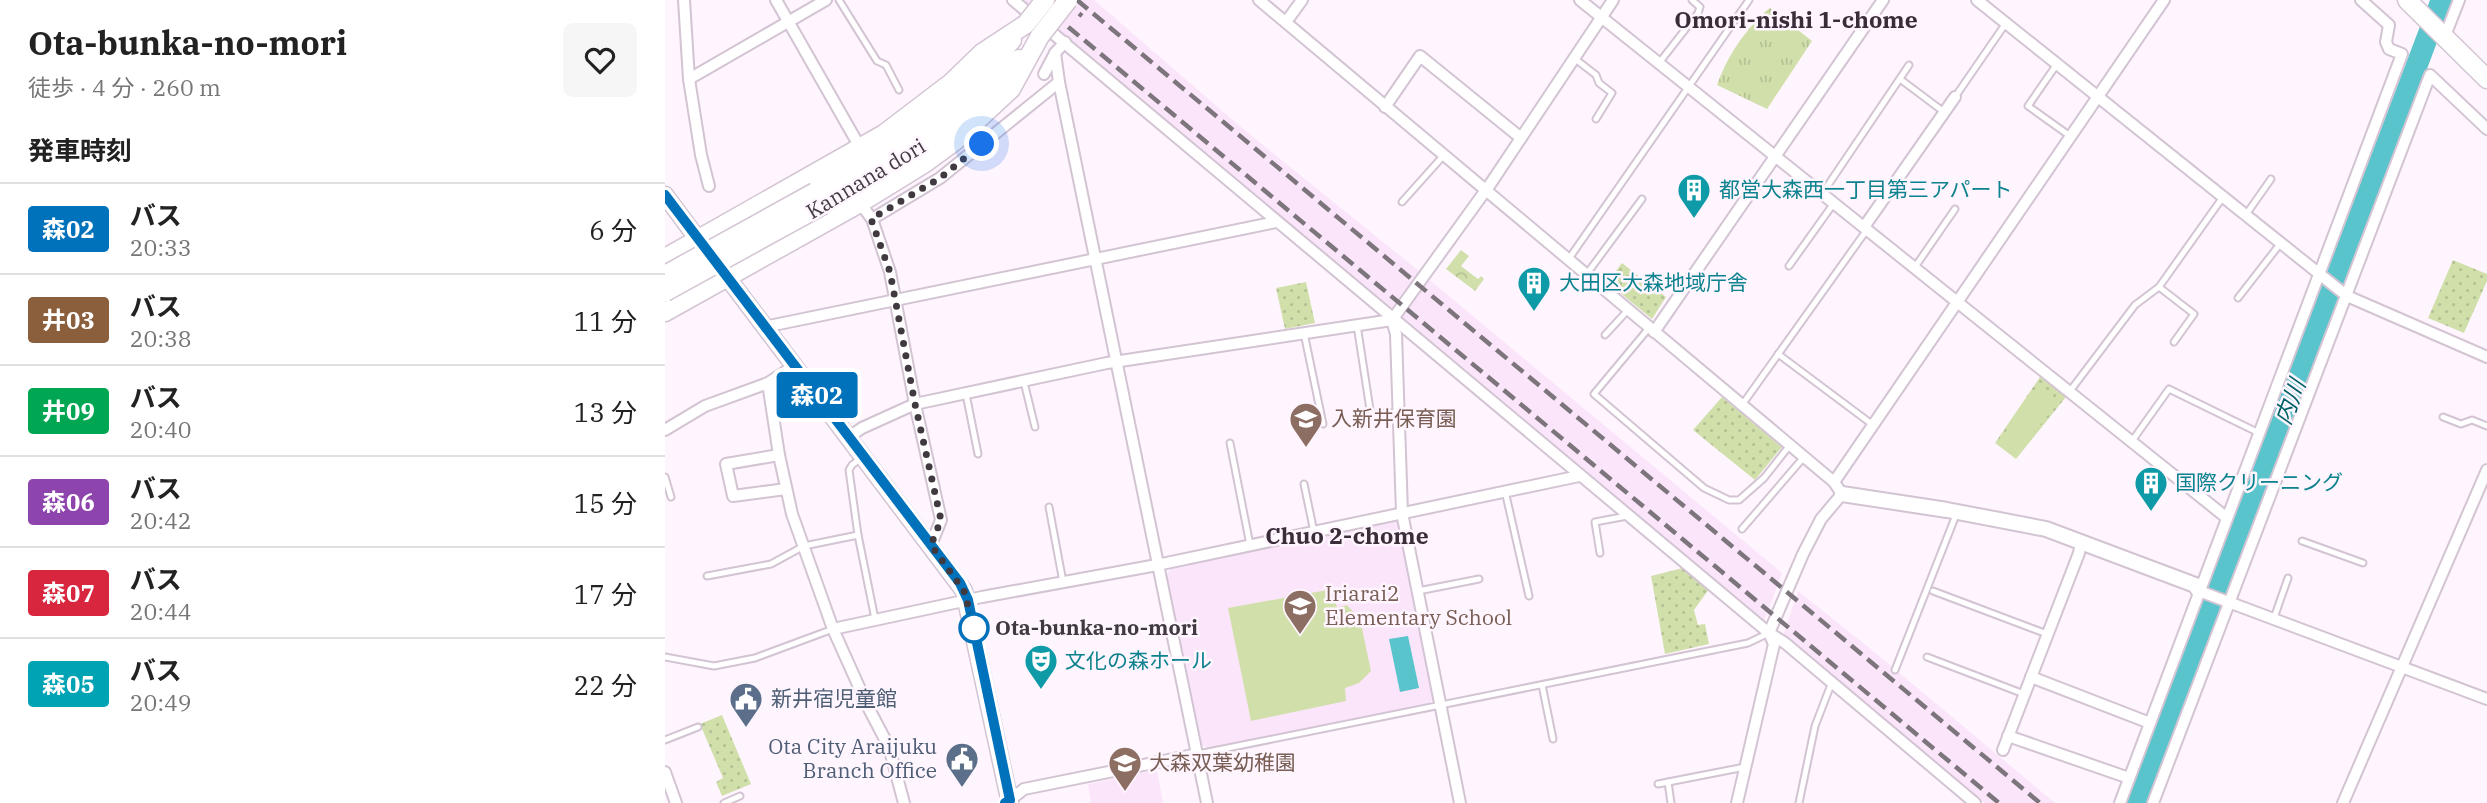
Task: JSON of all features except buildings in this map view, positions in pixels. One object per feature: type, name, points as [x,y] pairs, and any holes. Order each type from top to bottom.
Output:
[{"type":"main road","name":"Kannana dori","points":[[665,292],[819,199],[924,125],[978,78],[1045,0]]},
{"type":"main road","name":"Kannana dori","points":[[665,275],[819,199],[893,166],[950,125],[996,84],[1040,36],[1068,0]]},
{"type":"main road","points":[[2414,3],[2487,79]]},
{"type":"main road","points":[[665,258],[861,149],[907,118],[951,83],[982,53],[1026,24]]},
{"type":"main road","points":[[665,312],[860,203],[955,141],[1011,89],[1040,36]]},
{"type":"main road","points":[[665,195],[960,583],[968,600],[1008,802]]},
{"type":"street","points":[[684,0],[689,79],[701,155],[709,186]]},
{"type":"street","points":[[776,0],[861,149]]},
{"type":"street","points":[[689,79],[738,48],[826,0]]},
{"type":"street","points":[[1013,0],[1392,320],[1975,803]]},
{"type":"street","points":[[1259,0],[1838,488],[2046,528],[2195,585],[2200,591],[2228,603],[2273,620],[2335,637],[2401,667],[2487,699]]},
{"type":"street","points":[[1286,22],[1302,0]]},
{"type":"street","points":[[1580,0],[2227,518]]},
{"type":"street","points":[[849,437],[862,428],[915,404],[1117,362],[1392,320],[1485,191],[1613,0]]},
{"type":"street","points":[[1652,330],[1776,157],[1883,0]]},
{"type":"street","points":[[1737,803],[1774,645],[1769,633],[1803,554],[1838,488],[1873,425],[2164,0]]},
{"type":"street","points":[[2120,803],[2402,54],[2389,49],[2386,42],[2389,25],[2361,0]]},
{"type":"street","points":[[2445,36],[2459,0]]},
{"type":"street","points":[[1984,2],[2006,23],[2347,296],[2487,357]]},
{"type":"street","points":[[1044,74],[1055,53],[1065,42]]},
{"type":"street","points":[[1055,53],[1095,258],[1107,295],[1117,362],[1207,803]]},
{"type":"street","points":[[1385,107],[1420,57],[1521,138]]},
{"type":"street","points":[[2153,803],[2430,75],[2487,129]]},
{"type":"street","points":[[871,219],[940,178],[1059,82]]},
{"type":"street","points":[[1866,228],[1955,97]]},
{"type":"street","points":[[860,203],[871,219],[890,272],[915,404],[941,520],[931,545]]},
{"type":"street","points":[[765,327],[1276,222]]},
{"type":"street","points":[[665,292],[665,312]]},
{"type":"street","points":[[1392,320],[1396,334],[1402,513],[1460,803]]},
{"type":"street","points":[[665,430],[705,406],[768,383],[794,366]]},
{"type":"street","points":[[768,383],[786,489],[801,527],[816,592],[871,718],[889,747],[901,800]]},
{"type":"street","points":[[779,455],[726,464],[733,496],[786,489]]},
{"type":"street","points":[[2343,803],[2487,470]]},
{"type":"street","points":[[833,629],[968,600],[1157,565],[1579,475]]},
{"type":"street","points":[[2003,750],[2079,553],[2081,541]]},
{"type":"street","points":[[2031,677],[2150,723]]},
{"type":"street","points":[[2008,736],[2129,778]]},
{"type":"street","points":[[1008,802],[1024,789],[1198,754]]},
{"type":"street","points":[[665,772],[676,803]]},
{"type":"lane","points":[[839,0],[877,61],[886,65],[899,90]]},
{"type":"lane","points":[[1659,63],[1699,13],[1700,2],[1692,0]]},
{"type":"lane","points":[[1568,260],[1749,0]]},
{"type":"lane","points":[[1955,97],[2006,23]]},
{"type":"lane","points":[[1574,58],[1596,75],[1599,83],[1612,93],[1596,119]]},
{"type":"lane","points":[[2057,64],[2028,106],[2070,136]]},
{"type":"lane","points":[[1822,194],[1909,65]]},
{"type":"lane","points":[[1900,79],[1944,112]]},
{"type":"lane","points":[[1402,202],[1444,155]]},
{"type":"lane","points":[[2245,215],[2271,178]]},
{"type":"lane","points":[[2070,391],[2135,305],[2159,287],[2223,197]]},
{"type":"lane","points":[[1586,275],[1642,199]]},
{"type":"lane","points":[[1789,266],[1834,203]]},
{"type":"lane","points":[[1915,267],[1955,209]]},
{"type":"lane","points":[[1742,405],[1866,228]]},
{"type":"lane","points":[[2238,298],[2280,244]]},
{"type":"lane","points":[[2159,287],[2194,314],[2173,342]]},
{"type":"lane","points":[[1605,335],[1628,310]]},
{"type":"lane","points":[[1357,325],[1371,416]]},
{"type":"lane","points":[[1652,330],[1594,394],[1704,488],[1716,496],[1739,500],[1765,478],[1790,445]]},
{"type":"lane","points":[[1304,333],[1324,424]]},
{"type":"lane","points":[[1778,354],[1873,425]]},
{"type":"lane","points":[[1024,382],[1035,427]]},
{"type":"lane","points":[[2132,441],[2169,389],[2259,433]]},
{"type":"lane","points":[[966,394],[978,454]]},
{"type":"lane","points":[[1361,416],[1399,412]]},
{"type":"lane","points":[[2443,417],[2461,424],[2472,420],[2487,426]]},
{"type":"lane","points":[[1230,443],[1250,545]]},
{"type":"lane","points":[[864,456],[849,470],[875,620]]},
{"type":"lane","points":[[1742,529],[1804,457]]},
{"type":"lane","points":[[665,477],[670,496]]},
{"type":"lane","points":[[1304,484],[1314,532]]},
{"type":"lane","points":[[1505,491],[1529,596]]},
{"type":"lane","points":[[1049,507],[1063,582]]},
{"type":"lane","points":[[1895,670],[1957,512]]},
{"type":"lane","points":[[1600,553],[1595,522],[1627,516]]},
{"type":"lane","points":[[707,576],[771,564],[804,546],[859,535]]},
{"type":"lane","points":[[2302,541],[2363,563]]},
{"type":"lane","points":[[2273,620],[2288,578]]},
{"type":"lane","points":[[1418,591],[1479,579]]},
{"type":"lane","points":[[1933,591],[2047,634]]},
{"type":"lane","points":[[665,657],[714,666],[755,658],[833,629]]},
{"type":"lane","points":[[1198,754],[1748,643],[1769,633]]},
{"type":"lane","points":[[1927,657],[2024,694]]},
{"type":"lane","points":[[1799,803],[1815,726],[1832,682]]},
{"type":"lane","points":[[1542,685],[1553,739]]},
{"type":"lane","points":[[665,740],[698,727]]},
{"type":"lane","points":[[1658,784],[1745,767]]},
{"type":"lane","points":[[1668,782],[1671,803]]},
{"type":"lane","points":[[723,803],[740,796]]},
{"type":"shaded area","points":[[1019,0],[1094,0],[1242,128],[1782,573],[1764,622]]},
{"type":"shaded area","name":"Iriarai2 Elementary School","points":[[1394,519],[1399,521],[1434,696],[1430,703],[1210,749],[1202,745],[1166,576],[1172,567]]},
{"type":"shaded area","points":[[1798,591],[2055,803],[1985,803],[1783,636]]},
{"type":"shaded area","name":"大森双葉幼稚園","points":[[1157,770],[1163,803],[1091,803],[1088,784]]},
{"type":"green space","points":[[1770,8],[1812,41],[1767,109],[1717,85],[1738,43]]},
{"type":"green space","points":[[1461,250],[1469,256],[1461,266],[1478,279],[1481,276],[1484,279],[1475,291],[1446,269]]},
{"type":"green space","points":[[2453,260],[2487,274],[2487,281],[2464,333],[2428,318]]},
{"type":"green space","points":[[1622,263],[1666,297],[1652,319],[1607,282]]},
{"type":"green space","points":[[1306,282],[1315,323],[1285,329],[1276,288]]},
{"type":"green space","points":[[2040,377],[2066,397],[2016,459],[1995,443]]},
{"type":"green space","points":[[2034,390],[2059,402],[2015,455],[1998,443]]},
{"type":"green space","points":[[1722,397],[1782,447],[1755,480],[1693,430]]},
{"type":"green space","points":[[1683,568],[1709,589],[1694,610],[1698,625],[1705,624],[1709,644],[1665,654],[1651,576]]},
{"type":"green space","points":[[1333,589],[1337,608],[1347,605],[1360,619],[1371,671],[1359,683],[1345,688],[1346,701],[1251,721],[1228,608]]},
{"type":"green space","points":[[722,715],[751,784],[722,796],[716,782],[723,778],[700,724]]},
{"type":"water","name":"内川","points":[[2430,0],[2453,0],[2150,803],[2125,803]]},
{"type":"water","points":[[1408,636],[1419,688],[1400,692],[1389,639]]},
{"type":"railway","points":[[1036,0],[1999,803]]},
{"type":"railway","points":[[1063,0],[1082,16]]},
{"type":"railway","points":[[1077,0],[2040,803]]},
{"type":"bus line","name":"森02","points":[[665,195],[960,583],[968,600],[1010,800],[1005,803]]},
{"type":"place","name":"都営大森西一丁目第三アパート","points":[[1694,220]]},
{"type":"place","name":"大田区大森地域庁舎","points":[[1534,313]]},
{"type":"place","name":"入新井保育園","points":[[1306,449]]},
{"type":"place","name":"国際クリーニング","points":[[2151,513]]},
{"type":"place","name":"Ota-bunka-no-mori","points":[[974,628]]},
{"type":"place","name":"Iriarai2 Elementary School","points":[[1300,636]]},
{"type":"place","name":"文化の森ホール","points":[[1041,691]]},
{"type":"place","name":"新井宿児童館","points":[[746,729]]},
{"type":"place","name":"Ota City Araijuku Branch Office","points":[[962,789]]},
{"type":"place","name":"大森双葉幼稚園","points":[[1125,793]]},
{"type":"district","name":"Omori-nishi 1-chome","points":[[1796,20]]},
{"type":"district","name":"Chuo 2-chome","points":[[1347,536]]},
{"type":"route","points":[[974,628],[968,600],[960,583],[931,545],[941,520],[915,404],[890,272],[877,229],[871,219],[940,178],[982,144]]}]
